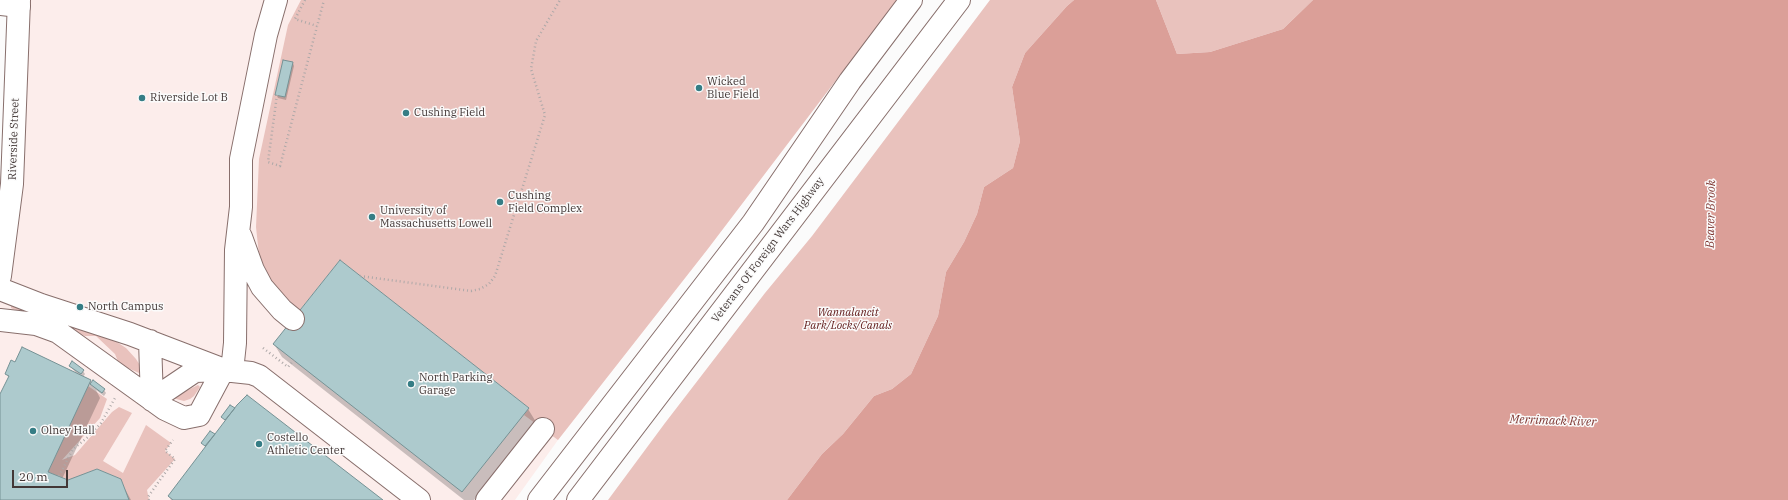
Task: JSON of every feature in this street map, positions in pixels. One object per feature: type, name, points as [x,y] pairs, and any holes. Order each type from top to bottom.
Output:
[{"type":"main road","points":[[0,320],[36,324],[58,332],[165,409],[184,418],[199,415],[228,370],[235,343],[236,250],[239,231],[241,159],[266,35],[276,0]]},
{"type":"main road","points":[[539,500],[753,223],[850,81],[911,0]]},
{"type":"main road","name":"Veterans Of Foreign Wars Highway","points":[[578,500],[959,0]]},
{"type":"main road","name":"Riverside Street","points":[[0,276],[12,184],[6,160],[12,3]]},
{"type":"main road","points":[[236,269],[253,294],[290,323],[282,310],[262,287],[239,231]]},
{"type":"main road","points":[[0,288],[41,305],[150,341],[228,370]]},
{"type":"main road","points":[[150,341],[152,400]]},
{"type":"main road","points":[[152,400],[195,372],[228,370],[251,373],[259,376],[419,500]]},
{"type":"main road","points":[[487,500],[543,429]]},
{"type":"path","points":[[305,0],[295,20],[317,26]]},
{"type":"path","points":[[277,95],[268,162],[280,166],[324,0]]},
{"type":"path","points":[[360,276],[471,291],[480,289],[489,284],[495,276],[545,115],[531,69],[536,41],[560,0]]},
{"type":"path","points":[[263,348],[288,367],[294,360]]},
{"type":"path","points":[[59,476],[73,449],[88,437],[101,423],[117,394]]},
{"type":"path","points":[[149,500],[148,497],[156,484],[175,459],[165,451],[173,440]]},
{"type":"shaded area","name":"University of Massachusetts Lowell","points":[[23,0],[896,0],[707,250],[558,440],[515,500],[0,500],[0,286]]},
{"type":"green space","name":"Cushing Field Complex","points":[[301,0],[897,0],[707,250],[558,440],[524,415],[529,408],[340,260],[299,311],[271,281],[259,255],[256,227],[259,159],[288,25]]},
{"type":"green space","name":"Wannalancit Park/Locks/Canals","points":[[990,0],[1074,0],[1025,53],[1012,87],[1020,141],[1013,168],[984,187],[977,214],[964,242],[946,272],[938,316],[911,374],[892,389],[874,396],[843,434],[822,454],[787,500],[608,500],[765,293],[812,236]]},
{"type":"green space","points":[[1156,0],[1313,0],[1283,29],[1210,52],[1177,54]]},
{"type":"green space","points":[[11,305],[106,335],[126,348],[141,367],[141,373],[119,364],[115,354],[96,336],[85,336],[60,324],[13,309],[11,308]]},
{"type":"green space","points":[[198,385],[200,387],[190,399],[184,401],[172,398]]},
{"type":"green space","points":[[88,386],[107,399],[100,418],[62,460],[75,455],[112,412],[119,407],[132,413],[103,461],[123,473],[146,425],[171,443],[165,451],[175,459],[147,490],[149,500],[129,500],[121,479],[97,469],[69,480],[48,472]]},
{"type":"water","points":[[1074,0],[1156,0],[1177,54],[1210,52],[1283,29],[1313,0],[1788,0],[1788,500],[787,500],[822,454],[843,434],[874,396],[892,389],[911,374],[938,316],[946,272],[964,242],[977,214],[984,187],[1013,168],[1020,141],[1012,87],[1025,53]]},
{"type":"building","points":[[283,60],[293,62],[285,97],[275,95]]},
{"type":"building","name":"North Parking Garage","points":[[340,260],[529,408],[462,492],[273,344]]},
{"type":"building","name":"Olney Hall","points":[[22,347],[91,380],[48,472],[68,480],[97,469],[121,479],[129,500],[0,500],[0,394],[9,376],[5,374],[11,360],[15,362]]},
{"type":"building","points":[[72,361],[84,370],[81,374],[69,366]]},
{"type":"building","points":[[93,380],[105,389],[102,393],[90,384]]},
{"type":"building","name":"Costello Athletic Center","points":[[247,395],[383,500],[173,500],[168,496],[237,405]]},
{"type":"building","points":[[230,405],[235,408],[225,420],[221,417]]},
{"type":"building","points":[[210,431],[215,434],[205,446],[201,443]]},
{"type":"place","name":"Wicked Blue Field","points":[[699,88]]},
{"type":"place","name":"Riverside Lot B","points":[[142,98]]},
{"type":"place","name":"Cushing Field","points":[[406,113]]},
{"type":"place","name":"Cushing Field Complex","points":[[500,202]]},
{"type":"place","name":"University of Massachusetts Lowell","points":[[372,217]]},
{"type":"place","name":"North Campus","points":[[80,307]]},
{"type":"place","name":"North Parking Garage","points":[[411,384]]},
{"type":"place","name":"Olney Hall","points":[[33,431]]},
{"type":"place","name":"Costello Athletic Center","points":[[259,444]]},
{"type":"water label","name":"Beaver Brook","points":[[1711,214]]},
{"type":"water label","name":"Merrimack River","points":[[1553,421]]}]
